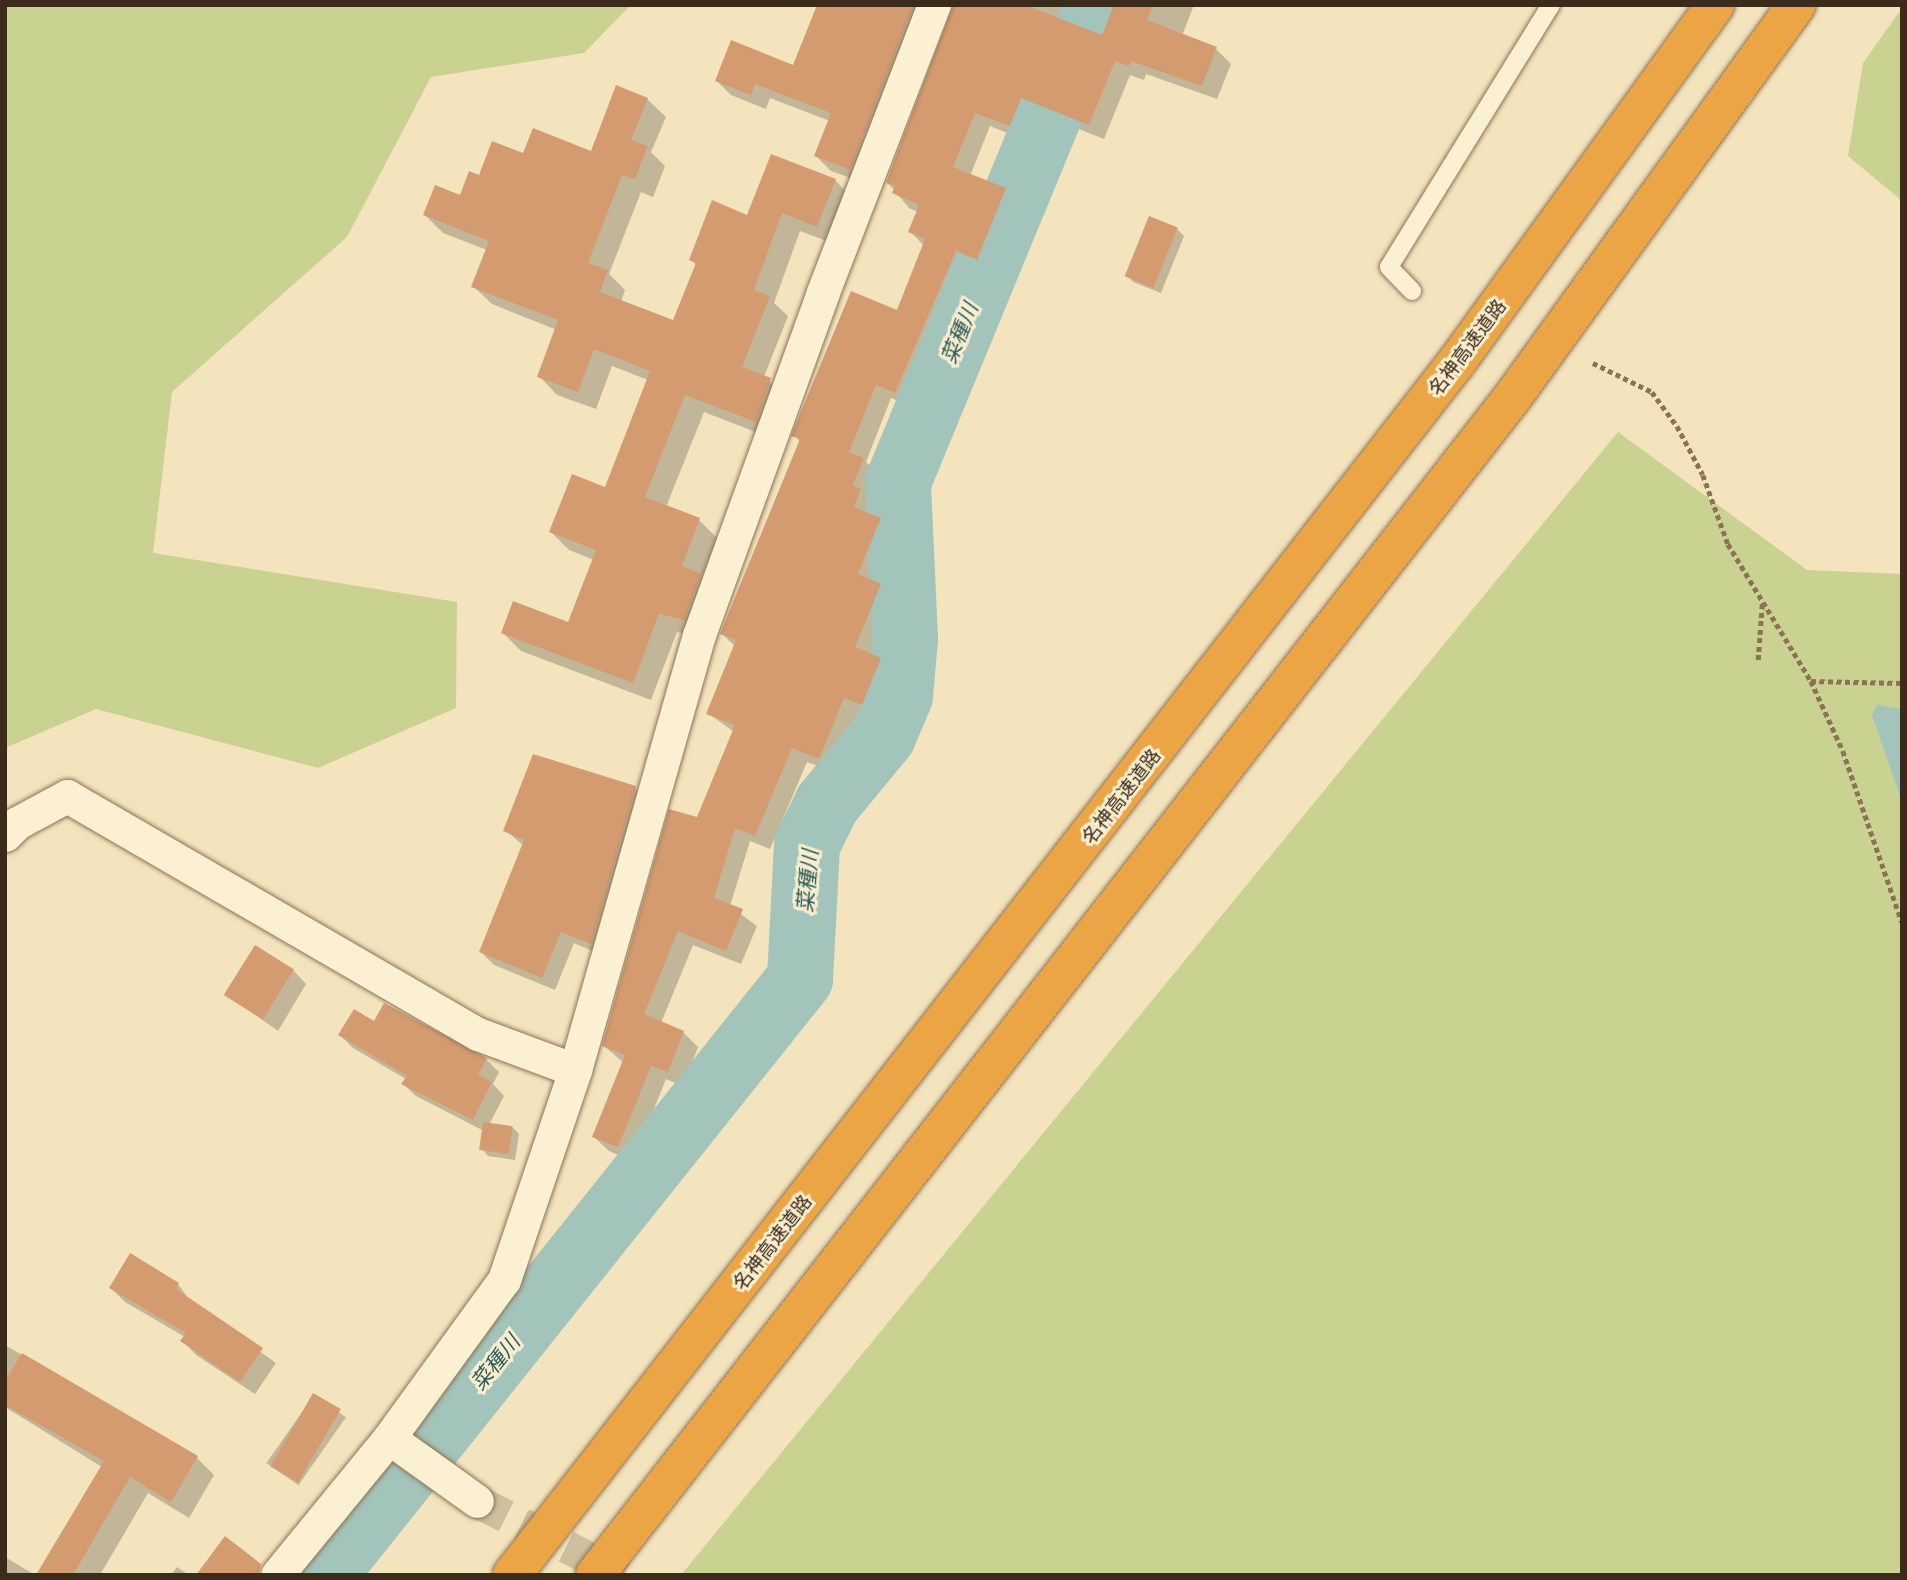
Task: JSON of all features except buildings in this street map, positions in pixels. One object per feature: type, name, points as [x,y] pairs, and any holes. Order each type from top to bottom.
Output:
[{"type":"highway","name":"名神高速道路","points":[[512,1575],[1456,363],[1715,5]]},
{"type":"highway","points":[[595,1575],[1512,398],[1797,5]]},
{"type":"street","points":[[277,1575],[390,1438],[504,1280],[575,1070],[699,635],[823,292],[934,5]]},
{"type":"street","points":[[5,835],[17,823],[66,796],[478,1034],[575,1070]]},
{"type":"street","points":[[390,1438],[477,1501]]},
{"type":"lane","points":[[1412,291],[1389,267],[1551,5]]},
{"type":"path","points":[[1593,363],[1652,392],[1677,426],[1703,475],[1728,544],[1811,681],[1843,751],[1902,922]]},
{"type":"path","points":[[1758,660],[1762,603]]},
{"type":"path","points":[[1811,681],[1902,683]]},
{"type":"green space","points":[[5,5],[631,5],[584,53],[431,77],[347,237],[172,392],[153,553],[457,602],[456,708],[318,768],[96,709],[5,748]]},
{"type":"green space","points":[[1902,8],[1902,201],[1848,156],[1863,63]]},
{"type":"green space","points":[[1618,432],[1807,570],[1902,574],[1902,1575],[681,1575]]},
{"type":"water","points":[[1877,705],[1902,709],[1902,802],[1872,715]]},
{"type":"waterway","name":"菜種川","points":[[324,1575],[800,979],[807,845],[827,804],[883,736],[900,696],[905,639],[898,482],[1064,79],[1099,5]]},
{"type":"tunnel","points":[[477,1501],[623,1575]]}]
